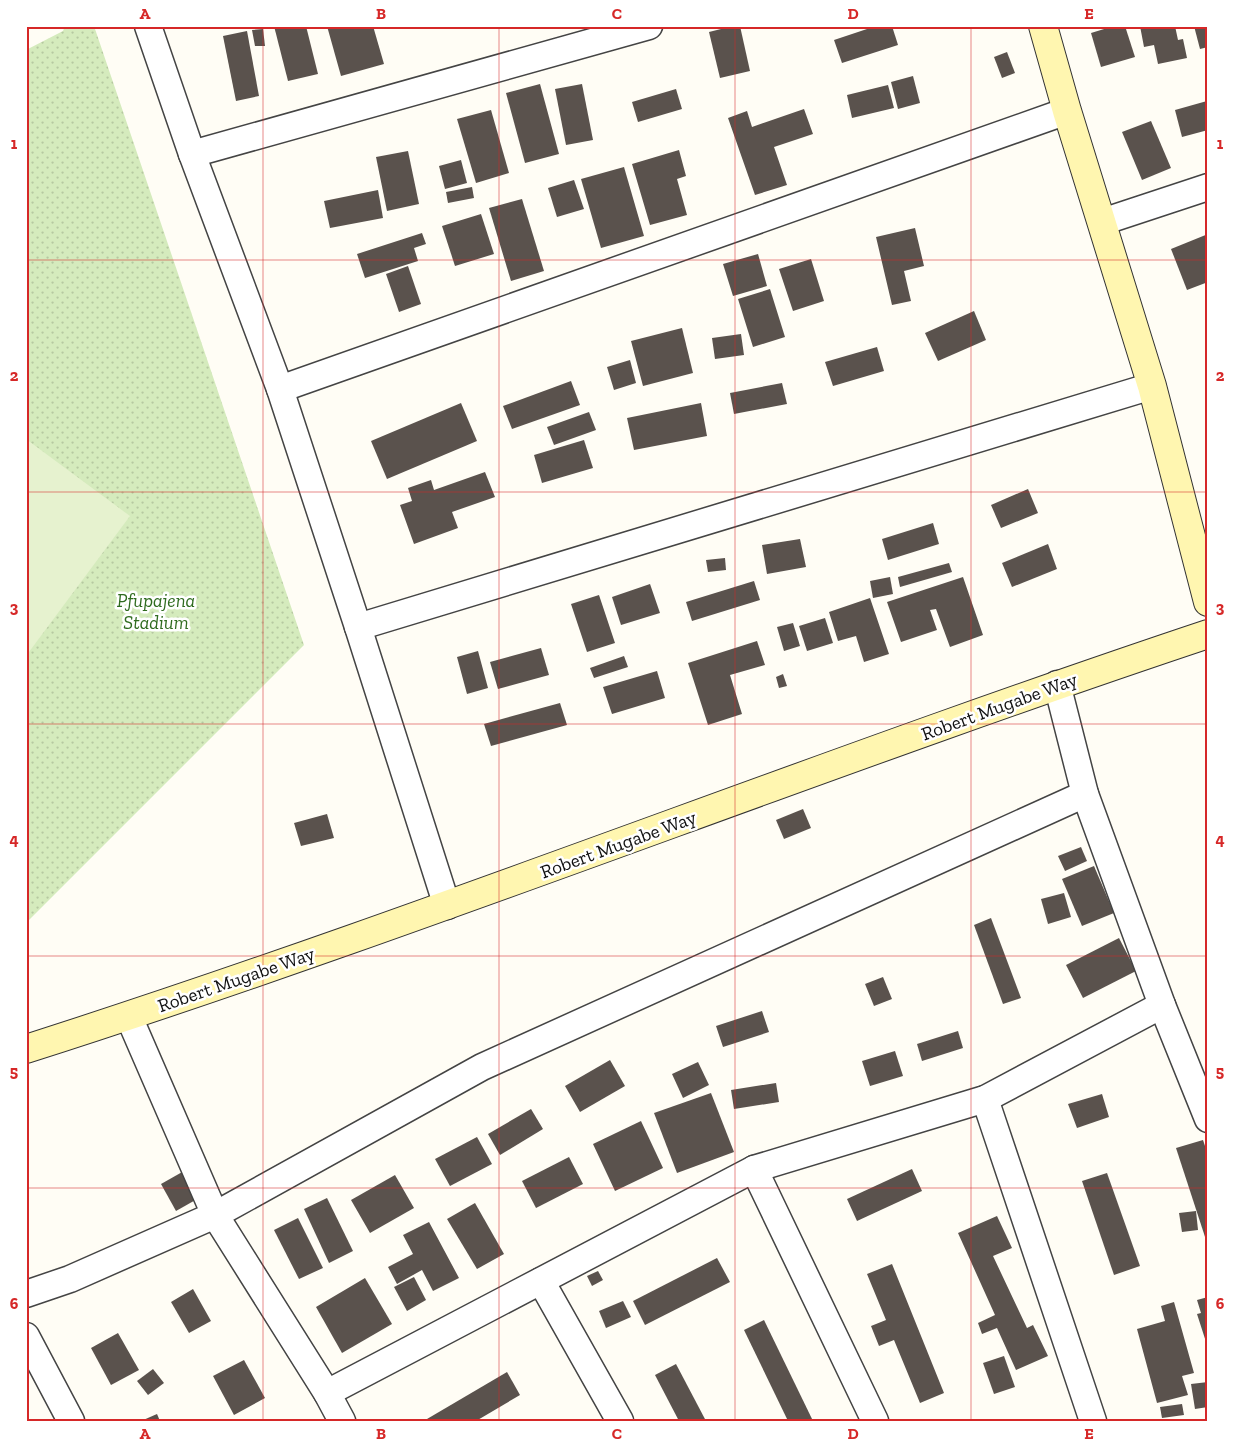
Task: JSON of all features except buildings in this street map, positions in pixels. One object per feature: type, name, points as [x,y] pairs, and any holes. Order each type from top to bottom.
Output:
[{"type":"street","points":[[148,26],[192,154],[280,389],[447,906]]},
{"type":"street","points":[[192,154],[648,26]]},
{"type":"street","points":[[1043,26],[1067,111],[1152,386],[1208,602]]},
{"type":"street","points":[[280,389],[1067,111]]},
{"type":"street","points":[[1102,222],[1208,187]]},
{"type":"street","points":[[358,627],[1152,386]]},
{"type":"street","name":"Robert Mugabe Way","points":[[26,1049],[129,1017],[447,906],[1058,684],[1208,634]]},
{"type":"street","points":[[1058,684],[1085,794],[1162,1005],[1208,1119]]},
{"type":"street","points":[[26,1294],[70,1279],[215,1215],[482,1067],[1085,794]]},
{"type":"street","points":[[327,1393],[754,1169],[985,1099],[1162,1005]]},
{"type":"street","points":[[129,1017],[215,1215],[327,1393],[342,1421]]},
{"type":"street","points":[[985,1099],[1093,1421]]},
{"type":"street","points":[[754,1169],[875,1421]]},
{"type":"street","points":[[541,1281],[620,1421]]},
{"type":"street","points":[[26,1336],[71,1421]]},
{"type":"green space","name":"Pfupajena Stadium","points":[[65,26],[94,26],[304,645],[26,923],[26,50],[63,31]]},
{"type":"green space","name":"Pfupajena Stadium","points":[[26,439],[130,516],[26,656]]}]
